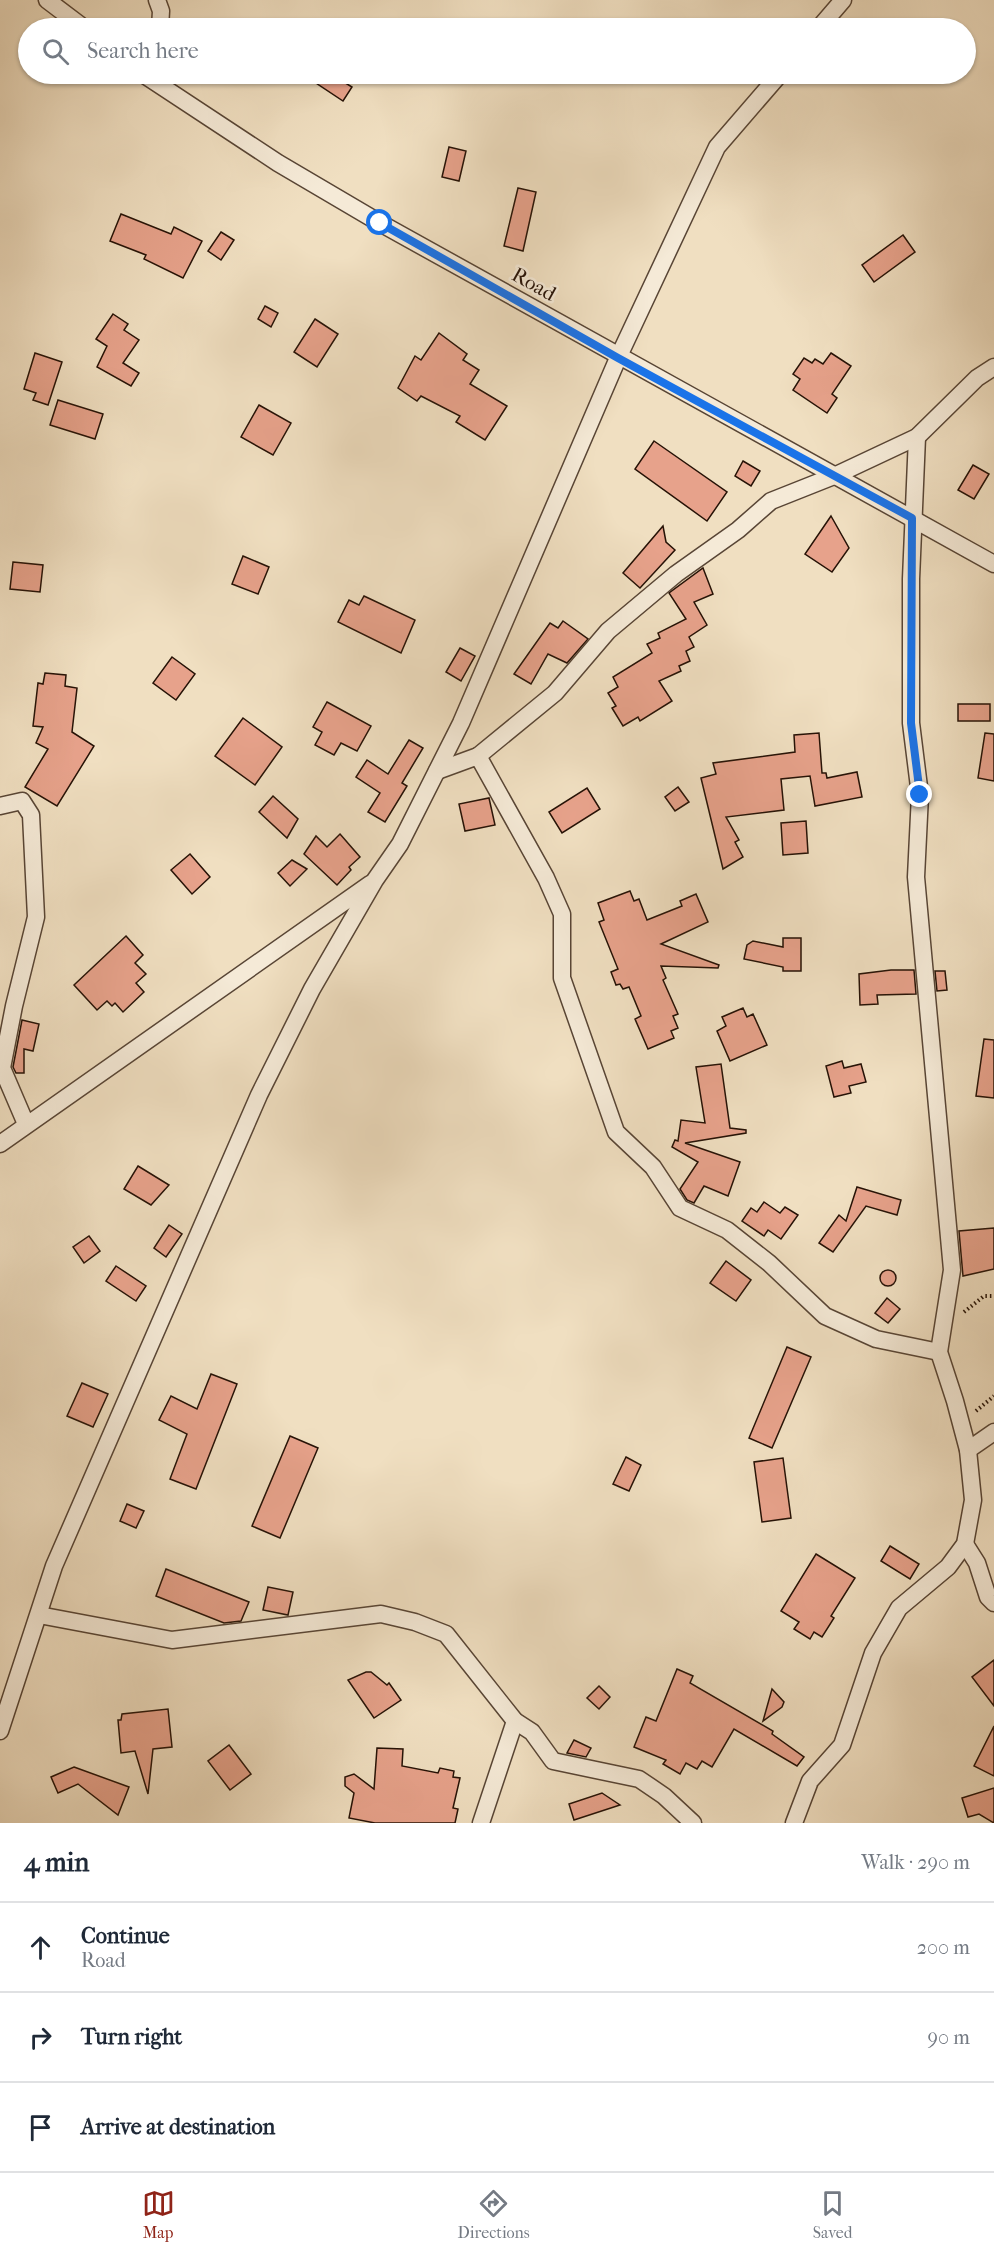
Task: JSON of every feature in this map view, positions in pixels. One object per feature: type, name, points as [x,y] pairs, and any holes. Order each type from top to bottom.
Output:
[{"type":"street","points":[[47,0],[71,18]]},
{"type":"street","points":[[157,0],[161,18]]},
{"type":"street","points":[[828,18],[843,0]]},
{"type":"street","name":"Road","points":[[162,84],[279,164],[618,358],[994,564]]},
{"type":"street","points":[[0,1731],[54,1566],[259,1095],[312,989],[375,880],[400,844],[461,723],[618,358],[717,147],[771,84]]},
{"type":"street","points":[[437,771],[478,756],[555,693],[608,631],[676,574],[738,530],[771,501],[834,476],[917,437],[977,378],[994,367]]},
{"type":"street","points":[[794,1823],[810,1781],[842,1745],[873,1653],[899,1608],[948,1567],[965,1544],[974,1500],[968,1450],[956,1401],[939,1352],[952,1270],[916,877],[920,795],[911,723],[912,518],[917,437]]},
{"type":"street","points":[[478,756],[546,878],[562,914],[562,978],[616,1132],[653,1167],[680,1208],[727,1230],[770,1263],[825,1316],[876,1339],[939,1352]]},
{"type":"street","points":[[0,806],[22,801],[31,815],[36,917],[14,1006],[2,1068],[26,1124]]},
{"type":"street","points":[[0,1144],[375,880]]},
{"type":"street","points":[[968,1450],[994,1432]]},
{"type":"street","points":[[965,1544],[977,1563],[988,1597],[994,1604]]},
{"type":"street","points":[[39,1615],[172,1640],[381,1614],[415,1622],[446,1634],[515,1721],[532,1732],[553,1761],[639,1779],[664,1796],[693,1823]]},
{"type":"street","points":[[481,1823],[515,1721]]},
{"type":"path","points":[[942,1329],[984,1296],[994,1296]]},
{"type":"building","points":[[318,84],[347,84],[352,87],[343,101]]},
{"type":"building","points":[[449,147],[466,151],[459,181],[442,177]]},
{"type":"building","points":[[518,188],[536,192],[523,251],[504,246]]},
{"type":"building","points":[[121,214],[171,234],[174,227],[202,241],[183,278],[144,259],[146,255],[110,241]]},
{"type":"building","points":[[221,232],[234,240],[221,260],[208,251]]},
{"type":"building","points":[[903,235],[915,252],[874,282],[862,265]]},
{"type":"building","points":[[265,306],[278,313],[271,327],[258,319]]},
{"type":"building","points":[[113,314],[128,324],[124,330],[139,340],[123,363],[139,373],[131,386],[97,367],[107,346],[96,339]]},
{"type":"building","points":[[315,319],[338,334],[317,367],[294,352]]},
{"type":"building","points":[[439,333],[467,354],[463,360],[479,370],[470,384],[507,406],[485,440],[456,422],[460,416],[421,396],[417,401],[398,388],[415,356],[421,360]]},
{"type":"building","points":[[35,353],[62,362],[48,405],[33,400],[36,393],[24,389]]},
{"type":"building","points":[[831,353],[851,366],[832,394],[837,398],[827,413],[793,390],[800,379],[793,374],[804,358],[812,363],[815,359],[823,364]]},
{"type":"building","points":[[58,400],[103,414],[95,439],[50,425]]},
{"type":"building","points":[[259,405],[291,423],[273,455],[241,437]]},
{"type":"building","points":[[654,441],[727,492],[707,521],[635,469]]},
{"type":"building","points":[[743,461],[760,471],[751,486],[735,476]]},
{"type":"building","points":[[973,465],[989,474],[974,499],[958,490]]},
{"type":"building","points":[[831,516],[849,548],[832,572],[805,554]]},
{"type":"building","points":[[663,526],[666,542],[675,550],[640,588],[623,573]]},
{"type":"building","points":[[243,556],[269,567],[258,594],[232,584]]},
{"type":"building","points":[[13,562],[43,565],[40,592],[10,589]]},
{"type":"building","points":[[703,568],[713,594],[694,602],[707,625],[689,637],[694,647],[686,651],[690,661],[679,666],[681,671],[659,681],[672,701],[640,721],[638,717],[623,726],[612,708],[616,706],[608,693],[618,687],[613,677],[652,653],[647,644],[660,638],[658,633],[686,619],[669,593]]},
{"type":"building","points":[[364,596],[415,620],[401,653],[338,622],[349,600],[359,605]]},
{"type":"building","points":[[563,621],[588,639],[567,663],[548,654],[531,684],[514,674],[550,623],[558,628]]},
{"type":"building","points":[[460,648],[475,656],[461,681],[446,672]]},
{"type":"building","points":[[172,657],[195,674],[176,700],[153,683]]},
{"type":"building","points":[[45,673],[66,675],[65,686],[77,688],[72,732],[94,746],[57,806],[25,787],[48,749],[36,743],[43,727],[33,726],[38,683],[43,684]]},
{"type":"building","points":[[327,702],[371,726],[357,751],[341,743],[334,755],[315,745],[322,732],[313,727]]},
{"type":"building","points":[[958,704],[990,704],[990,721],[958,721]]},
{"type":"building","points":[[243,718],[282,747],[255,785],[215,756]]},
{"type":"building","points":[[819,733],[822,773],[826,773],[827,778],[857,772],[862,797],[815,806],[810,776],[781,779],[784,810],[726,817],[739,840],[735,842],[743,857],[723,869],[701,778],[716,774],[713,763],[795,752],[794,735]]},
{"type":"building","points":[[985,733],[994,734],[994,781],[978,778]]},
{"type":"building","points":[[409,740],[423,748],[402,783],[407,786],[385,822],[368,812],[380,793],[356,777],[367,760],[388,774]]},
{"type":"building","points":[[678,787],[689,802],[675,811],[665,797]]},
{"type":"building","points":[[587,788],[600,809],[562,833],[549,812]]},
{"type":"building","points":[[273,796],[298,819],[287,838],[259,812]]},
{"type":"building","points":[[489,798],[495,825],[465,831],[459,804]]},
{"type":"building","points":[[806,821],[808,853],[783,855],[781,823]]},
{"type":"building","points":[[340,834],[360,857],[349,867],[351,870],[337,885],[304,854],[316,836],[327,847]]},
{"type":"building","points":[[190,854],[210,877],[192,894],[171,870]]},
{"type":"building","points":[[292,860],[307,869],[290,886],[278,873]]},
{"type":"building","points":[[630,891],[634,901],[639,899],[647,920],[682,906],[680,901],[696,894],[708,922],[661,944],[719,965],[718,968],[661,966],[666,978],[663,980],[678,1014],[673,1016],[678,1028],[671,1031],[674,1038],[648,1049],[635,1019],[641,1016],[629,987],[623,989],[620,984],[616,985],[611,972],[618,969],[599,922],[604,920],[598,903]]},
{"type":"building","points":[[126,936],[143,955],[135,963],[146,974],[136,983],[144,992],[123,1012],[115,1003],[112,1006],[107,1001],[97,1010],[74,985]]},
{"type":"building","points":[[783,938],[801,938],[801,971],[783,971],[783,967],[744,959],[747,945],[753,941],[783,947]]},
{"type":"building","points":[[914,970],[916,994],[877,995],[878,1004],[860,1005],[859,974]]},
{"type":"building","points":[[935,971],[945,971],[947,990],[937,991]]},
{"type":"building","points":[[743,1008],[747,1017],[753,1014],[767,1045],[730,1061],[717,1031],[726,1026],[722,1017]]},
{"type":"building","points":[[22,1020],[39,1024],[33,1051],[24,1049],[24,1073],[16,1073],[13,1067]]},
{"type":"building","points":[[984,1039],[994,1040],[994,1098],[976,1096]]},
{"type":"building","points":[[842,1061],[844,1068],[861,1064],[866,1082],[849,1086],[851,1093],[834,1097],[826,1066]]},
{"type":"building","points":[[721,1064],[730,1128],[746,1130],[746,1133],[685,1143],[740,1162],[728,1196],[704,1186],[694,1203],[687,1200],[680,1189],[698,1162],[672,1147],[675,1140],[678,1141],[681,1120],[705,1123],[696,1067]]},
{"type":"building","points":[[138,1166],[169,1185],[151,1205],[124,1189]]},
{"type":"building","points":[[857,1187],[901,1200],[897,1215],[866,1206],[833,1252],[819,1243],[839,1215],[846,1221]]},
{"type":"building","points":[[764,1202],[780,1213],[785,1207],[798,1215],[781,1239],[768,1230],[764,1236],[742,1221],[751,1208],[757,1212]]},
{"type":"building","points":[[169,1225],[182,1234],[166,1257],[154,1248]]},
{"type":"building","points":[[994,1228],[994,1269],[963,1276],[959,1231]]},
{"type":"building","points":[[89,1236],[100,1251],[84,1263],[73,1247]]},
{"type":"building","points":[[726,1261],[751,1280],[736,1301],[710,1283]]},
{"type":"building","points":[[116,1266],[146,1286],[136,1301],[106,1281]]},
{"type":"building","points":[[888,1270],[894,1272],[896,1278],[894,1284],[888,1286],[882,1284],[880,1278],[882,1272]]},
{"type":"building","points":[[887,1298],[900,1309],[888,1323],[875,1313]]},
{"type":"building","points":[[787,1347],[811,1357],[772,1448],[749,1438]]},
{"type":"building","points":[[211,1374],[237,1384],[196,1489],[170,1479],[187,1434],[159,1420],[171,1396],[197,1409]]},
{"type":"building","points":[[82,1383],[108,1394],[93,1427],[67,1416]]},
{"type":"building","points":[[290,1436],[318,1448],[280,1538],[252,1526]]},
{"type":"building","points":[[626,1457],[641,1465],[629,1491],[613,1484]]},
{"type":"building","points":[[783,1458],[791,1518],[762,1522],[754,1462]]},
{"type":"building","points":[[127,1504],[144,1511],[136,1528],[120,1521]]},
{"type":"building","points":[[890,1546],[919,1564],[910,1579],[881,1561]]},
{"type":"building","points":[[816,1554],[855,1578],[831,1616],[834,1618],[822,1637],[814,1632],[810,1639],[794,1629],[799,1622],[781,1611]]},
{"type":"building","points":[[166,1569],[249,1602],[241,1621],[224,1623],[156,1596]]},
{"type":"building","points":[[268,1587],[293,1592],[288,1615],[263,1610]]},
{"type":"building","points":[[994,1660],[994,1706],[972,1677]]},
{"type":"building","points":[[677,1669],[693,1676],[690,1683],[773,1731],[772,1734],[804,1757],[797,1766],[734,1729],[712,1767],[702,1761],[697,1769],[686,1763],[680,1774],[663,1764],[666,1760],[634,1747],[646,1717],[656,1721]]},
{"type":"building","points":[[371,1672],[387,1685],[389,1683],[401,1700],[374,1718],[348,1680]]},
{"type":"building","points":[[599,1686],[610,1697],[599,1709],[587,1698]]},
{"type":"building","points":[[772,1689],[784,1702],[782,1707],[763,1721]]},
{"type":"building","points":[[168,1709],[172,1747],[153,1749],[148,1794],[135,1751],[121,1753],[118,1720],[121,1720],[122,1714]]},
{"type":"building","points":[[994,1726],[994,1776],[974,1766]]},
{"type":"building","points":[[574,1740],[591,1748],[586,1757],[567,1753]]},
{"type":"building","points":[[229,1745],[251,1774],[230,1790],[208,1761]]},
{"type":"building","points":[[377,1748],[403,1749],[402,1766],[438,1773],[440,1768],[454,1771],[453,1777],[460,1778],[453,1808],[458,1809],[455,1823],[375,1823],[349,1818],[354,1793],[345,1786],[345,1777],[354,1774],[374,1789]]},
{"type":"building","points":[[74,1767],[129,1787],[118,1815],[78,1784],[58,1793],[51,1777]]},
{"type":"building","points":[[994,1788],[994,1823],[979,1814],[968,1817],[962,1798]]},
{"type":"building","points":[[602,1793],[620,1805],[574,1820],[569,1804]]},
{"type":"route","points":[[380,223],[618,358],[912,518],[911,723],[920,795]]}]
